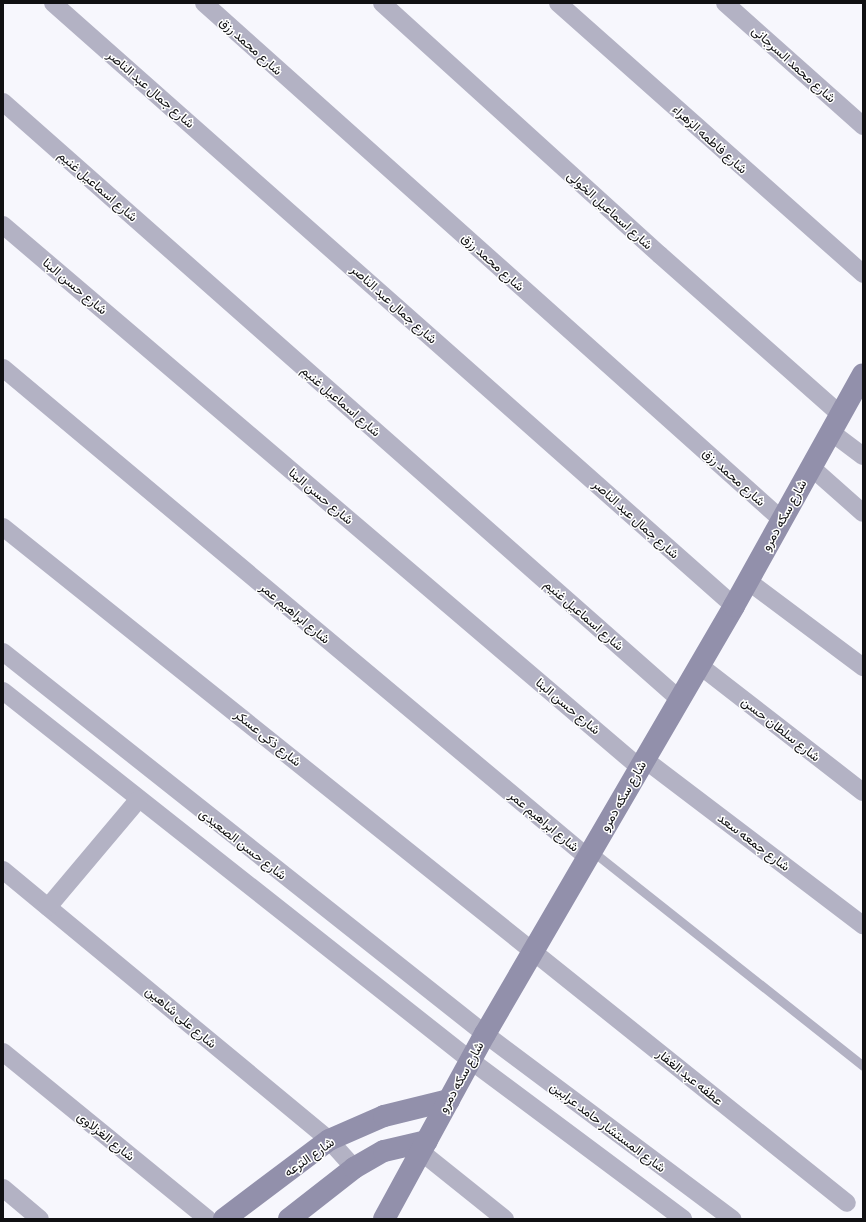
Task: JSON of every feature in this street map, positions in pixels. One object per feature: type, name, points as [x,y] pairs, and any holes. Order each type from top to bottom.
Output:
[{"type":"main road","name":"شارع سكه دمرو","points":[[384,1219],[484,1034],[734,606],[863,374]]},
{"type":"main road","name":"شارع الترعه","points":[[224,1219],[329,1140],[384,1116],[449,1100]]},
{"type":"main road","points":[[289,1219],[354,1168],[384,1151],[424,1146]]},
{"type":"street","name":"شارع جمال عبد الناصر","points":[[53,3],[734,606]]},
{"type":"street","name":"شارع محمد رزق","points":[[204,3],[782,520]]},
{"type":"street","name":"شارع اسماعيل الخولى","points":[[382,3],[660,255],[836,423],[863,456]]},
{"type":"street","name":"شارع فاطمه الزهراء","points":[[558,3],[863,274]]},
{"type":"street","name":"شارع محمد السرجانى","points":[[725,3],[863,126]]},
{"type":"street","name":"شارع اسماعيل غنيم","points":[[3,102],[679,699]]},
{"type":"street","name":"شارع حسن البنا","points":[[3,225],[642,763]]},
{"type":"street","name":"شارع ابراهيم عمر","points":[[3,368],[589,854]]},
{"type":"street","points":[[811,467],[863,514]]},
{"type":"street","name":"شارع ذكى عسكر","points":[[3,527],[533,950]]},
{"type":"street","points":[[748,581],[863,667]]},
{"type":"street","name":"شارع حسن الصعيدى","points":[[3,652],[189,802],[484,1034]]},
{"type":"street","name":"شارع سلطان حسن","points":[[699,665],[863,792]]},
{"type":"street","points":[[3,691],[470,1060],[683,1219]]},
{"type":"street","name":"شارع جمعه سعد","points":[[642,763],[863,925]]},
{"type":"street","points":[[48,907],[139,799]]},
{"type":"street","points":[[170,824],[189,802]]},
{"type":"street","name":"شارع على شاهين","points":[[3,870],[329,1140],[354,1168]]},
{"type":"street","name":"عطفه عبد الغفار","points":[[533,950],[847,1203]]},
{"type":"street","name":"شارع المستشار حامد عرابين","points":[[484,1034],[732,1219]]},
{"type":"street","name":"شارع الغزلاوى","points":[[3,1052],[208,1219]]},
{"type":"street","points":[[424,1146],[505,1219]]},
{"type":"street","points":[[3,1188],[40,1219]]},
{"type":"lane","points":[[589,854],[863,1066]]}]
